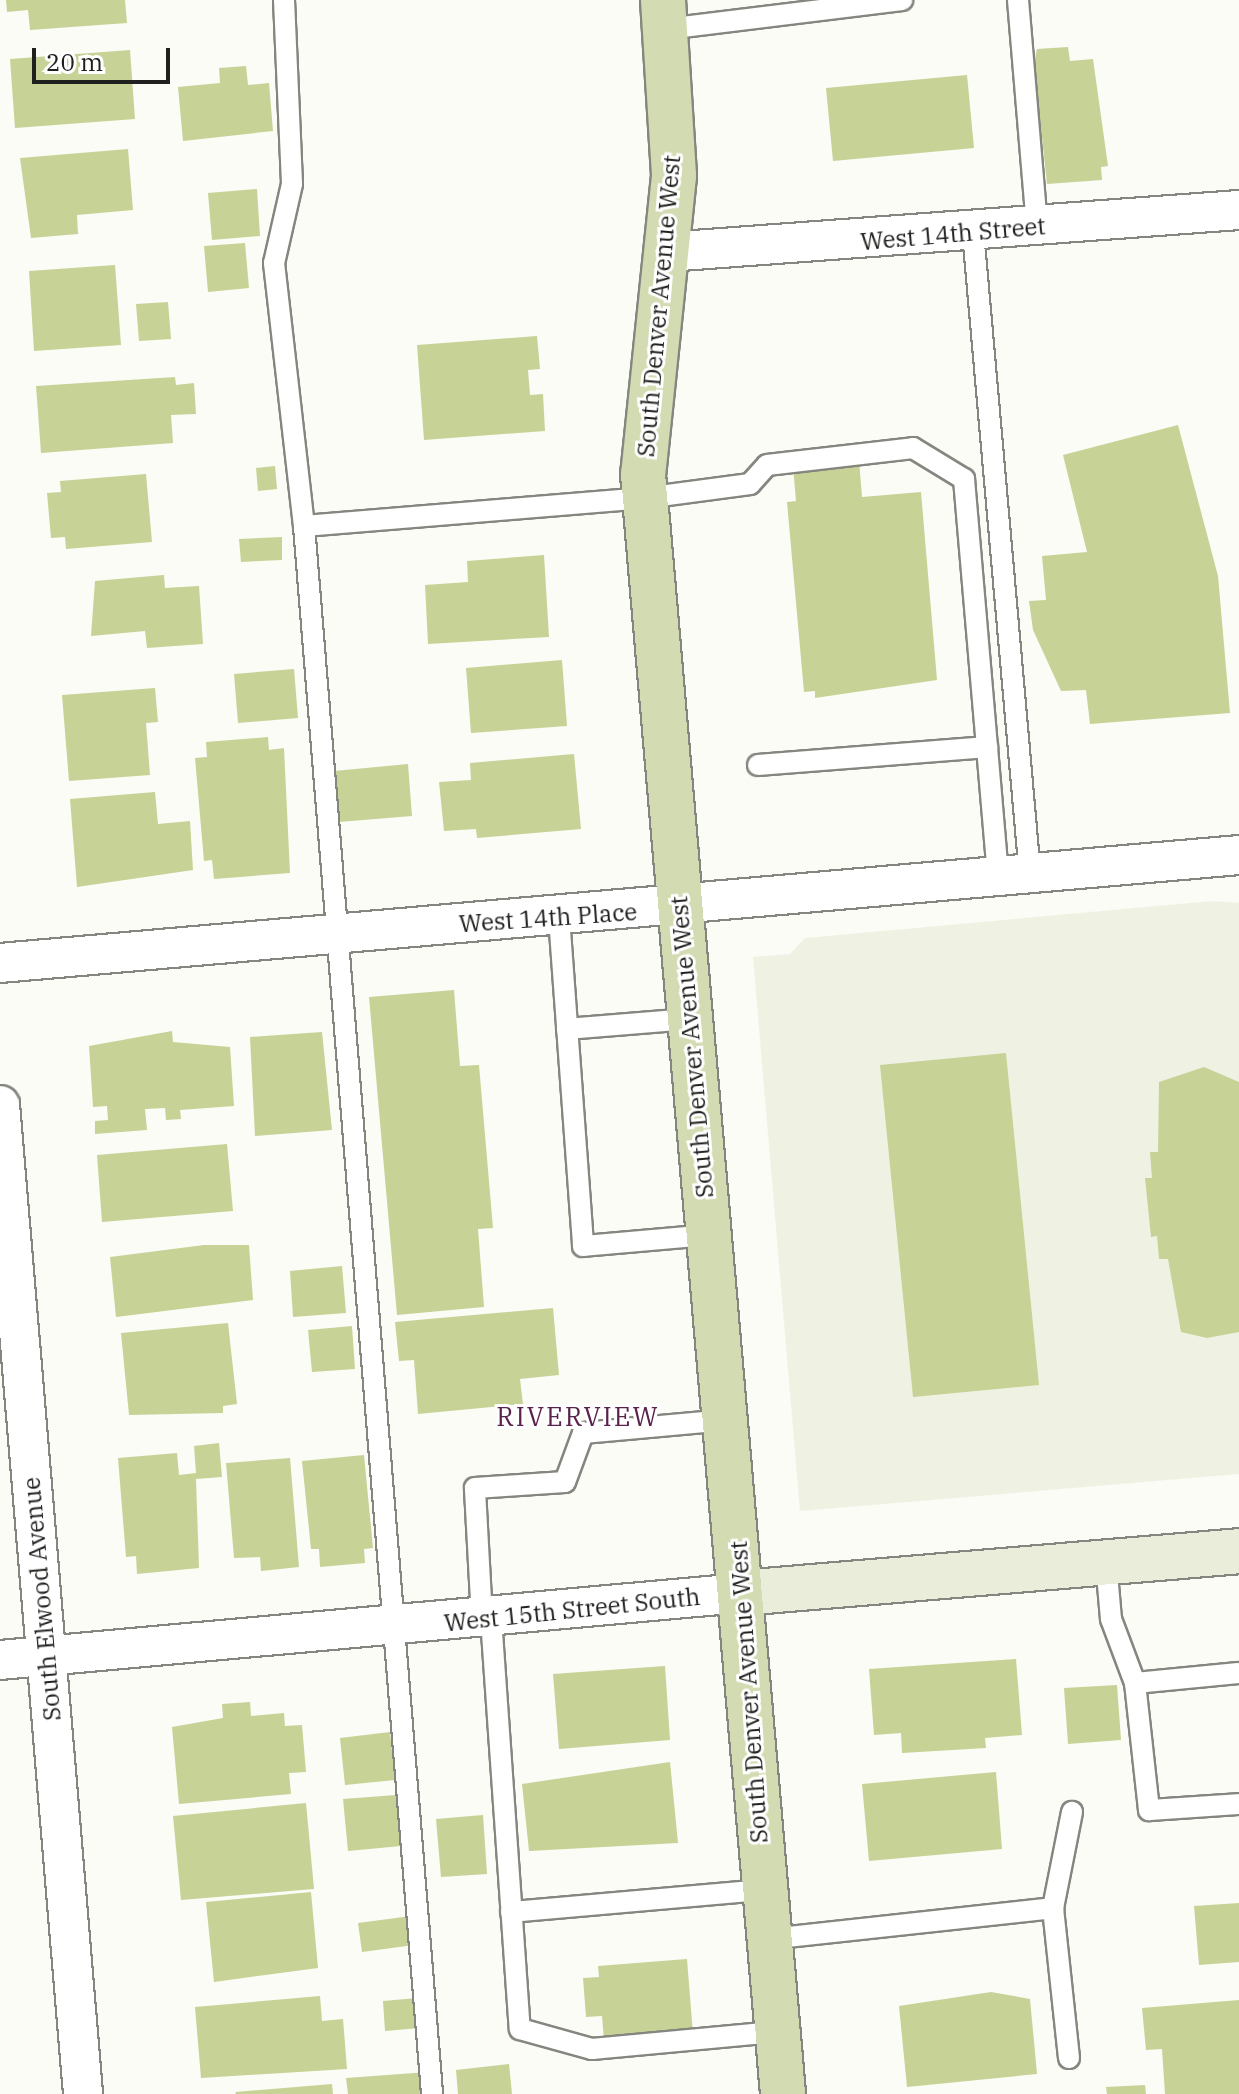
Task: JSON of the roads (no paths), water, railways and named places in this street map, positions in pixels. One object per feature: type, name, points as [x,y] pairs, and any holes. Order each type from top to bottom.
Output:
[{"type":"main road","name":"South Denver Avenue West","points":[[665,14],[675,139],[667,252],[651,351],[645,498],[783,2094]]},
{"type":"main road","name":"West 15th Street South","points":[[741,1593],[1239,1551]]},
{"type":"street","name":"West 14th Street","points":[[667,252],[973,232],[1239,210]]},
{"type":"street","name":"West 14th Place","points":[[0,963],[679,907],[1239,855]]},
{"type":"street","name":"South Elwood Avenue","points":[[0,1105],[83,2094]]},
{"type":"street","name":"West 15th Street South","points":[[0,1660],[391,1629],[741,1593]]},
{"type":"lane","points":[[284,0],[292,184],[274,263],[304,526],[334,934],[432,2094]]},
{"type":"lane","points":[[665,14],[902,0]]},
{"type":"lane","points":[[1018,0],[1037,226]]},
{"type":"lane","points":[[973,232],[1014,876]]},
{"type":"lane","points":[[304,526],[645,498],[750,484],[767,465],[913,448],[964,479],[987,747],[1014,876]]},
{"type":"lane","points":[[758,765],[987,747]]},
{"type":"lane","points":[[559,917],[583,1246],[709,1235]]},
{"type":"lane","points":[[567,1029],[689,1019]]},
{"type":"lane","points":[[726,1420],[583,1433],[565,1482],[475,1488],[520,2029],[592,2049],[777,2032]]},
{"type":"lane","points":[[1106,1562],[1111,1619],[1135,1683],[1149,1810],[1239,1804]]},
{"type":"lane","points":[[1135,1683],[1239,1673]]},
{"type":"lane","points":[[1069,2058],[1053,1908],[1072,1812]]},
{"type":"lane","points":[[511,1912],[765,1890]]},
{"type":"lane","points":[[769,1939],[1053,1908]]},
{"type":"district","name":"RIVERVIEW","points":[[578,1417]]}]
